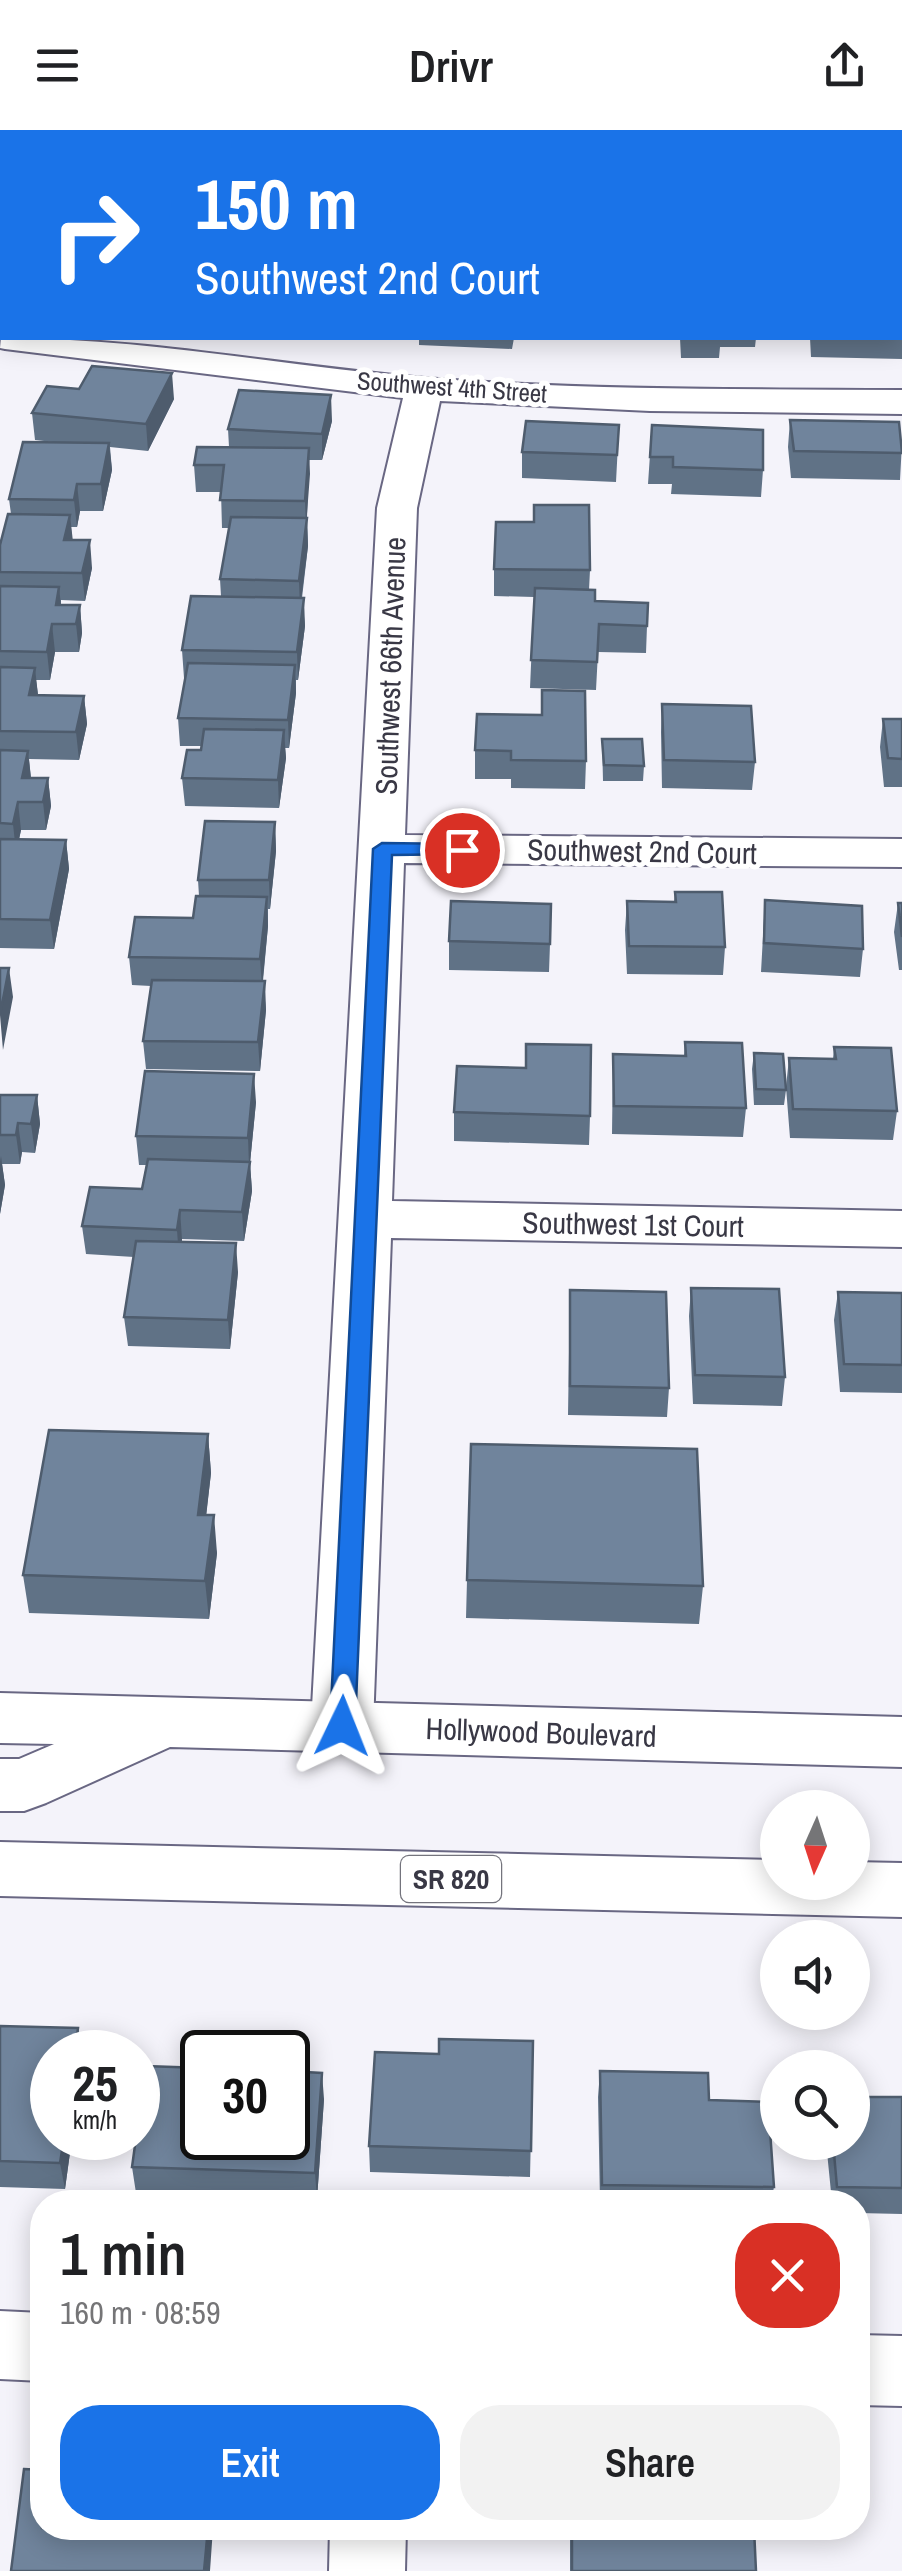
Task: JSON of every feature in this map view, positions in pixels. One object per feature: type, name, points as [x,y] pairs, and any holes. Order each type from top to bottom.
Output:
[{"type":"main road","name":"Southwest 4th Street","points":[[4,341],[424,389],[650,399],[902,402]]},
{"type":"main road","name":"Southwest 66th Avenue","points":[[342,1726],[397,508],[424,389]]},
{"type":"main road","name":"Southwest 2nd Court","points":[[382,849],[902,854]]},
{"type":"main road","name":"Southwest 1st Court","points":[[364,1219],[902,1228]]},
{"type":"main road","name":"Hollywood Boulevard","points":[[0,1718],[902,1742]]},
{"type":"main road","points":[[0,1785],[24,1785],[167,1722]]},
{"type":"main road","name":"SR 820","points":[[0,1869],[902,1890]]},
{"type":"main road","points":[[0,2346],[30,2347]]},
{"type":"main road","points":[[870,2370],[902,2371]]},
{"type":"main road","points":[[367,2571],[368,2540]]},
{"type":"building","points":[[92,366],[172,373],[146,424],[32,413],[47,386],[79,389]]},
{"type":"building","points":[[239,390],[331,395],[322,434],[228,429]]},
{"type":"building","points":[[790,420],[899,422],[902,453],[794,451]]},
{"type":"building","points":[[526,421],[619,425],[617,455],[522,452]]},
{"type":"building","points":[[652,425],[763,430],[763,470],[673,467],[673,457],[650,457]]},
{"type":"building","points":[[23,442],[109,443],[101,484],[77,484],[74,500],[9,499]]},
{"type":"building","points":[[197,447],[309,448],[305,501],[220,500],[224,465],[194,465]]},
{"type":"building","points":[[534,505],[589,505],[590,570],[494,569],[496,522],[534,522]]},
{"type":"building","points":[[8,514],[70,515],[64,540],[90,540],[82,573],[0,572],[0,545]]},
{"type":"building","points":[[231,517],[307,518],[299,581],[220,579]]},
{"type":"building","points":[[0,586],[59,587],[56,605],[80,605],[76,624],[52,624],[47,652],[0,651]]},
{"type":"building","points":[[535,588],[595,590],[595,601],[648,603],[647,626],[599,624],[597,662],[531,660]]},
{"type":"building","points":[[191,596],[304,598],[297,652],[182,650]]},
{"type":"building","points":[[188,663],[295,665],[288,720],[178,718]]},
{"type":"building","points":[[0,667],[35,668],[29,695],[84,696],[76,732],[0,731]]},
{"type":"building","points":[[542,690],[585,691],[586,761],[511,760],[511,751],[475,750],[477,714],[542,715]]},
{"type":"building","points":[[662,704],[751,706],[755,762],[664,760]]},
{"type":"building","points":[[883,719],[902,719],[902,759],[888,758]]},
{"type":"building","points":[[204,729],[284,730],[278,780],[182,778],[187,750],[201,750]]},
{"type":"building","points":[[602,739],[642,739],[644,766],[604,765]]},
{"type":"building","points":[[0,750],[28,751],[22,778],[48,778],[43,802],[18,802],[13,824],[0,823]]},
{"type":"building","points":[[205,821],[275,822],[269,880],[198,880]]},
{"type":"building","points":[[0,839],[66,840],[50,920],[0,919]]},
{"type":"building","points":[[675,892],[722,892],[725,947],[629,946],[627,901],[676,902]]},
{"type":"building","points":[[196,896],[267,897],[260,959],[129,957],[135,917],[193,918]]},
{"type":"building","points":[[765,900],[862,906],[863,949],[764,943]]},
{"type":"building","points":[[451,901],[551,904],[550,944],[449,941]]},
{"type":"building","points":[[898,903],[902,903],[902,937]]},
{"type":"building","points":[[0,968],[9,968],[0,1015]]},
{"type":"building","points":[[152,980],[265,981],[258,1042],[143,1041]]},
{"type":"building","points":[[685,1042],[742,1043],[746,1108],[614,1106],[613,1054],[686,1056]]},
{"type":"building","points":[[526,1044],[591,1045],[590,1116],[454,1112],[457,1066],[526,1068]]},
{"type":"building","points":[[834,1047],[891,1048],[897,1111],[793,1109],[789,1058],[836,1059]]},
{"type":"building","points":[[754,1053],[783,1054],[786,1090],[756,1089]]},
{"type":"building","points":[[145,1071],[254,1074],[248,1138],[136,1136]]},
{"type":"building","points":[[0,1095],[37,1095],[31,1124],[18,1123],[16,1135],[0,1135]]},
{"type":"building","points":[[148,1159],[250,1162],[242,1212],[180,1210],[177,1230],[82,1226],[90,1187],[142,1189]]},
{"type":"building","points":[[136,1241],[236,1243],[228,1320],[124,1317]]},
{"type":"building","points":[[691,1288],[779,1289],[785,1377],[695,1375]]},
{"type":"building","points":[[570,1290],[666,1292],[669,1388],[570,1386]]},
{"type":"building","points":[[838,1292],[902,1293],[902,1365],[844,1364]]},
{"type":"building","points":[[49,1430],[208,1434],[198,1515],[214,1515],[205,1581],[23,1575]]},
{"type":"building","points":[[471,1444],[697,1449],[703,1586],[467,1580]]},
{"type":"building","points":[[0,2026],[78,2028],[30,2030],[30,2160],[60,2160],[60,2163],[0,2161]]},
{"type":"building","points":[[439,2039],[533,2041],[531,2151],[369,2146],[375,2052],[439,2054]]},
{"type":"building","points":[[160,2067],[180,2067],[180,2160],[310,2160],[310,2072],[322,2073],[315,2173],[132,2167],[133,2160],[160,2160]]},
{"type":"building","points":[[600,2071],[708,2073],[709,2100],[760,2102],[760,2160],[772,2160],[774,2187],[602,2185]]},
{"type":"building","points":[[870,2097],[902,2097],[902,2188],[837,2187],[835,2160],[870,2160]]},
{"type":"building","points":[[24,2469],[30,2469],[30,2540],[207,2540],[204,2571],[11,2571]]},
{"type":"building","points":[[572,2540],[755,2540],[756,2571],[572,2571]]},
{"type":"route","points":[[342,1726],[382,849],[462,850]]}]
